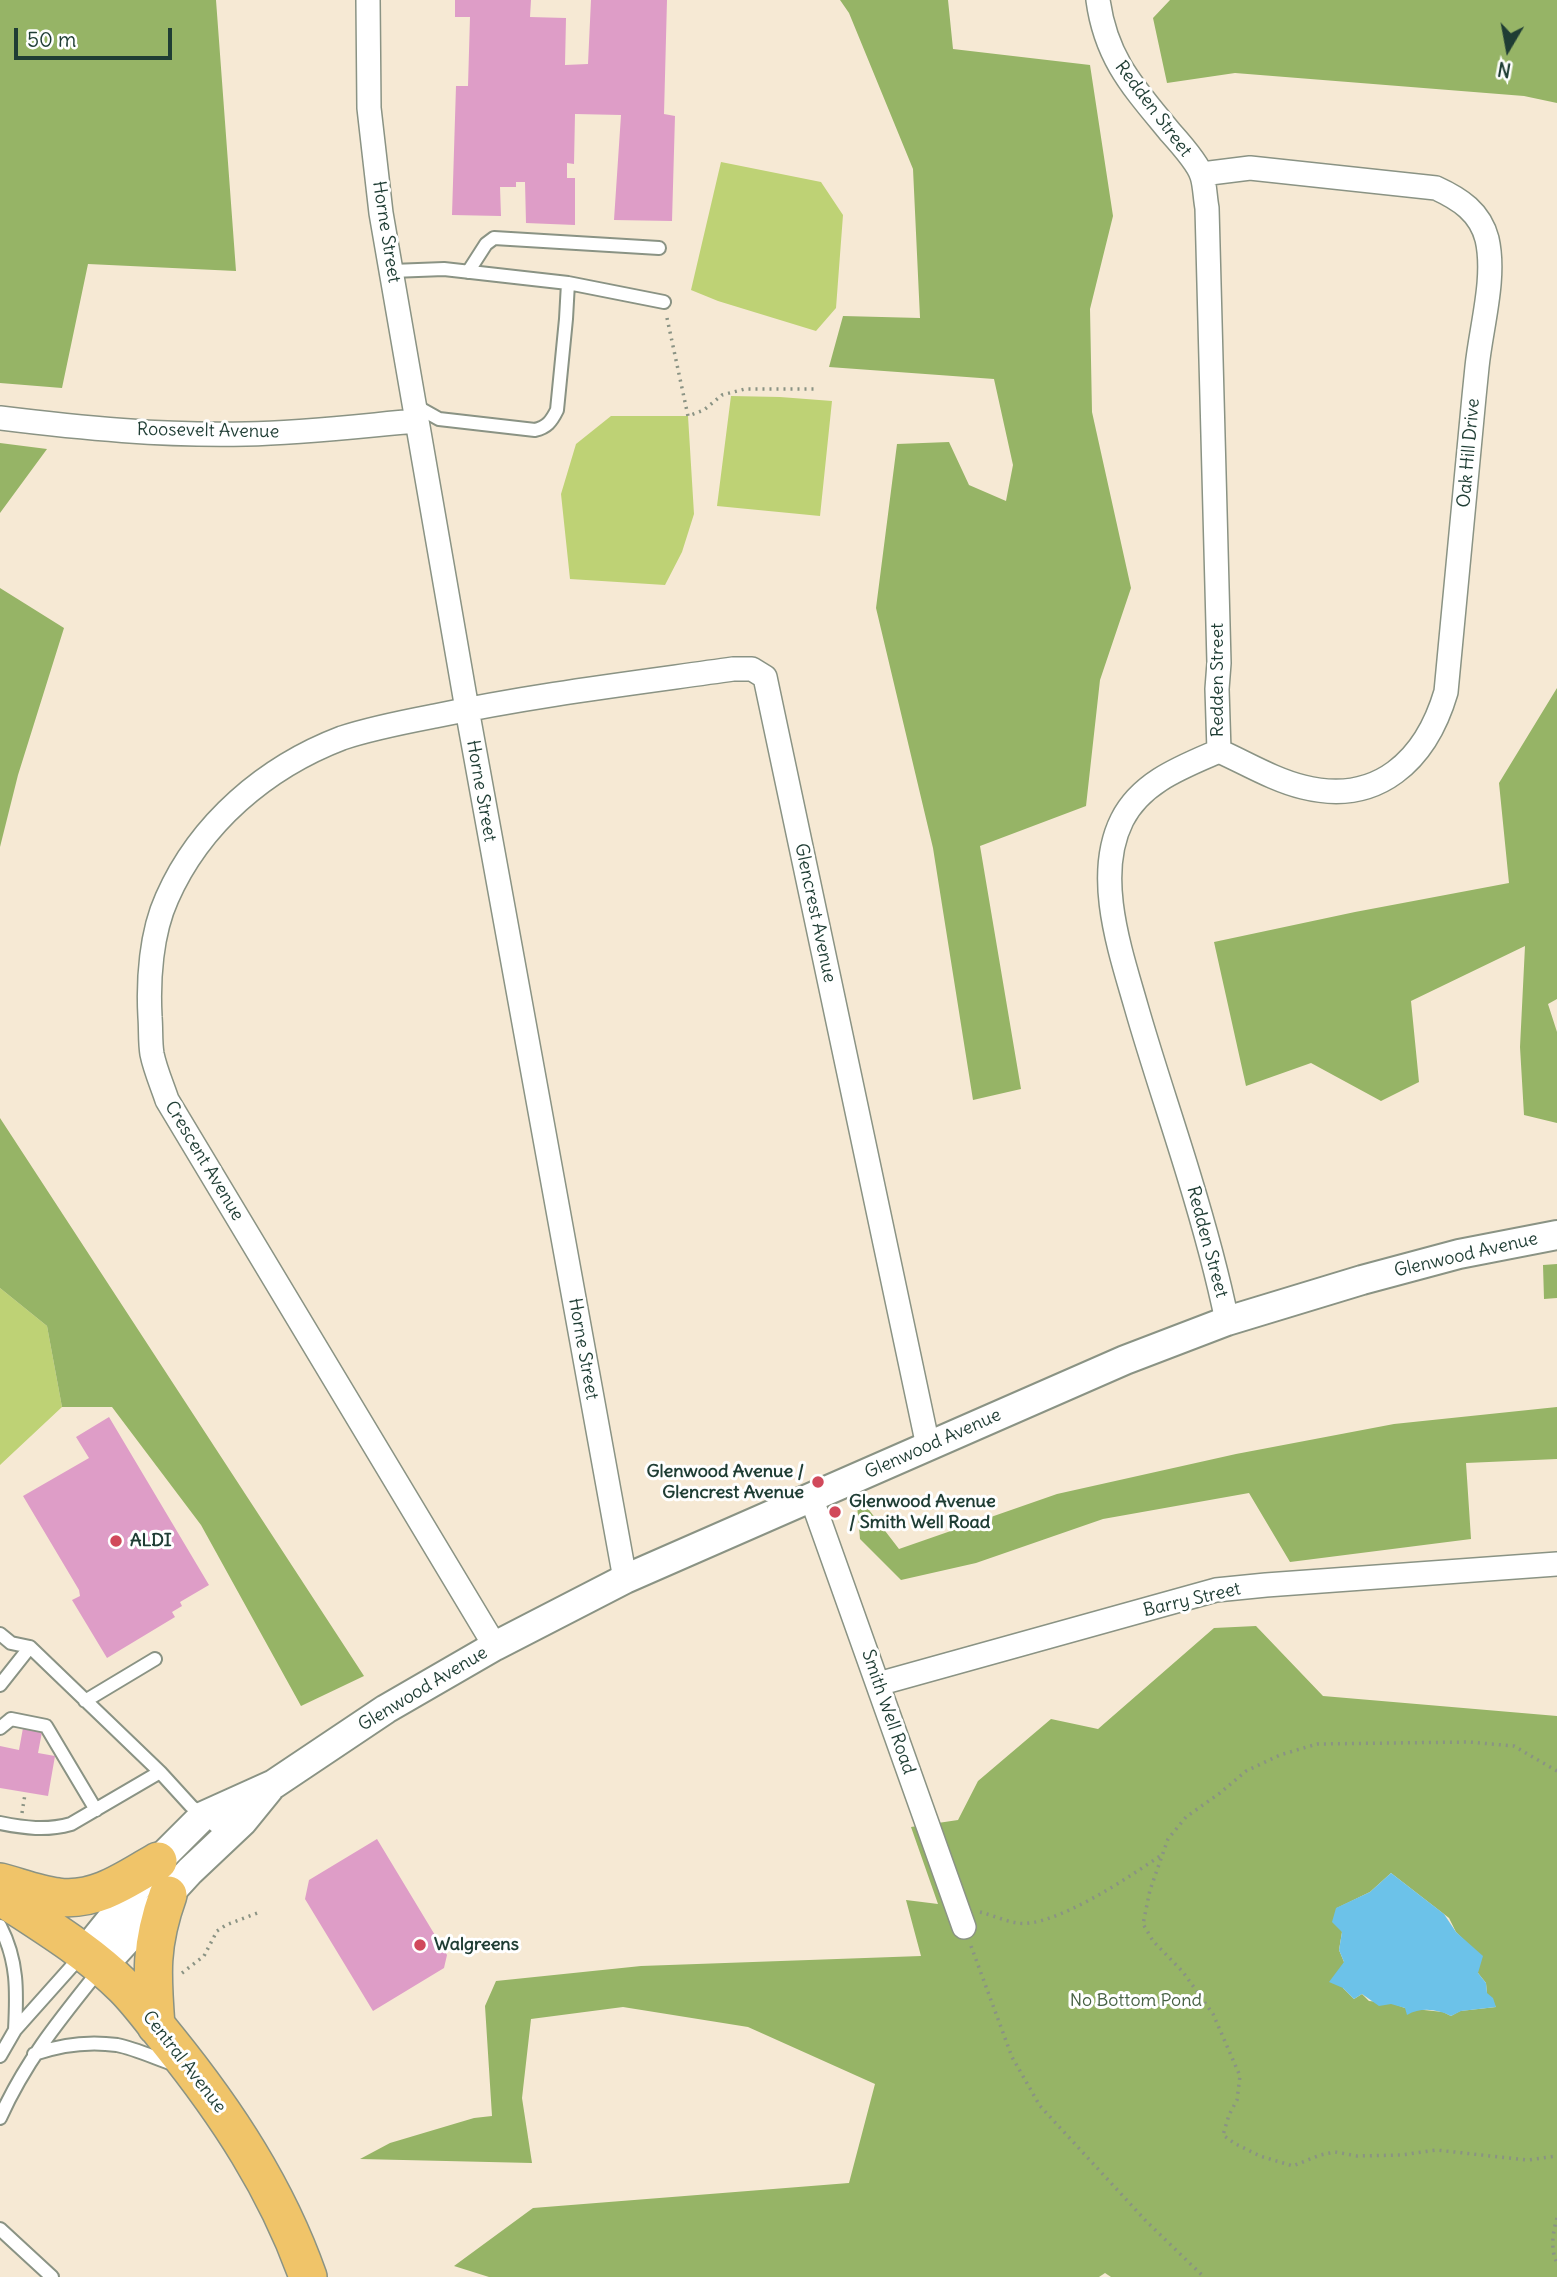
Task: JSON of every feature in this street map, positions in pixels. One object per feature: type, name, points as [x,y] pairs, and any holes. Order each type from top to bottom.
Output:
[{"type":"main road","points":[[0,1882],[57,1897],[78,1898],[163,1878],[153,1955],[152,1984],[156,2026]]},
{"type":"main road","name":"Central Avenue","points":[[0,1896],[65,1939],[125,1987],[193,2071],[232,2124],[258,2167],[282,2212],[308,2277]]},
{"type":"street","name":"Horne Street","points":[[368,0],[369,108],[391,271],[467,709],[625,1578]]},
{"type":"street","name":"Redden Street","points":[[1098,0],[1106,37],[1115,60],[1128,81],[1202,174],[1207,208],[1219,751],[1178,769],[1136,799],[1122,819],[1114,841],[1111,889],[1117,938],[1143,1033],[1189,1175],[1227,1321]]},
{"type":"street","name":"Oak Hill Drive","points":[[1202,174],[1250,168],[1436,188],[1458,199],[1476,215],[1486,238],[1489,263],[1446,692],[1439,715],[1418,751],[1395,772],[1374,785],[1350,792],[1325,792],[1301,787],[1219,751]]},
{"type":"street","name":"Roosevelt Avenue","points":[[0,418],[63,426],[170,433],[245,434],[415,413]]},
{"type":"street","name":"Glencrest Avenue","points":[[467,709],[733,668],[752,669],[765,677],[928,1446]]},
{"type":"street","name":"Crescent Avenue","points":[[467,709],[342,738],[298,758],[260,782],[222,815],[190,855],[166,900],[152,949],[149,1001],[152,1055],[167,1100],[495,1646]]},
{"type":"street","name":"Glenwood Avenue","points":[[93,1960],[163,1878],[203,1816],[274,1784],[386,1709],[495,1646],[625,1578],[1125,1360],[1227,1321],[1459,1254],[1557,1235]]},
{"type":"street","name":"Smith Well Road","points":[[811,1497],[964,1927]]},
{"type":"street","name":"Barry Street","points":[[878,1684],[1216,1590],[1557,1564]]},
{"type":"street","name":"Glenwood Avenue","points":[[163,1878],[227,1836],[274,1784]]},
{"type":"lane","points":[[468,272],[486,244],[494,238],[659,247]]},
{"type":"lane","points":[[391,271],[468,272],[568,284],[664,302]]},
{"type":"lane","points":[[415,413],[439,419],[535,430],[545,428],[557,410],[568,284]]},
{"type":"lane","points":[[0,1634],[11,1643],[30,1647],[203,1816],[227,1836]]},
{"type":"lane","points":[[0,1685],[30,1647]]},
{"type":"lane","points":[[85,1701],[155,1659]]},
{"type":"lane","points":[[0,1728],[10,1719],[46,1726],[96,1810]]},
{"type":"lane","points":[[0,1823],[38,1830],[71,1824],[160,1772]]},
{"type":"lane","points":[[0,1926],[16,1972],[15,2029]]},
{"type":"lane","points":[[0,2056],[15,2029],[93,1960]]},
{"type":"lane","points":[[0,2118],[13,2088],[93,1960]]},
{"type":"lane","points":[[34,2054],[71,2044],[117,2045],[193,2071]]},
{"type":"lane","points":[[0,2229],[52,2277]]},
{"type":"path","points":[[664,302],[688,416],[704,410],[722,395],[745,389],[818,389]]},
{"type":"path","points":[[1557,1771],[1514,1746],[1469,1742],[1317,1744],[1280,1755],[1246,1771],[1186,1817],[1168,1839],[1150,1889],[1143,1924],[1153,1941],[1183,1972],[1213,2014],[1240,2076],[1237,2100],[1223,2136],[1234,2143],[1260,2156],[1293,2166],[1335,2152],[1357,2156],[1401,2155],[1436,2150],[1528,2160],[1557,2156]]},
{"type":"path","points":[[21,1816],[25,1794]]},
{"type":"path","points":[[955,1904],[1017,1923],[1034,1923],[1071,1910],[1164,1853]]},
{"type":"path","points":[[173,1976],[190,1968],[204,1956],[217,1931],[260,1912]]},
{"type":"path","points":[[964,1927],[1012,2057],[1040,2106],[1146,2221],[1204,2277]]},
{"type":"path","points":[[1557,2218],[1553,2230],[1553,2255],[1557,2263]]},
{"type":"green space","points":[[0,0],[216,0],[236,271],[88,264],[62,388],[0,383]]},
{"type":"green space","points":[[840,0],[948,0],[953,49],[1090,65],[1113,216],[1090,309],[1092,412],[1131,588],[1100,680],[1086,806],[980,846],[1021,1089],[973,1100],[933,848],[876,608],[897,444],[949,442],[969,485],[1006,501],[1013,465],[994,379],[829,367],[843,316],[920,318],[913,169],[849,13]]},
{"type":"green space","points":[[1170,0],[1557,0],[1557,103],[1524,96],[1235,73],[1167,83],[1153,18]]},
{"type":"green space","points":[[721,162],[821,182],[843,215],[836,308],[816,331],[691,290]]},
{"type":"green space","points":[[731,396],[832,401],[820,516],[717,506]]},
{"type":"green space","points":[[611,416],[688,416],[694,514],[682,552],[665,585],[570,579],[561,494],[576,444]]},
{"type":"green space","points":[[0,443],[47,449],[0,513]]},
{"type":"green space","points":[[0,588],[64,628],[18,775],[0,847]]},
{"type":"green space","points":[[1557,688],[1557,999],[1548,1004],[1557,1032],[1557,1123],[1524,1115],[1520,1047],[1525,946],[1411,1001],[1419,1082],[1381,1101],[1311,1063],[1246,1086],[1214,942],[1509,883],[1499,783]]},
{"type":"green space","points":[[0,1118],[364,1676],[301,1706],[201,1525],[112,1407],[62,1407],[47,1326],[0,1288]]},
{"type":"green space","points":[[1557,1264],[1557,1298],[1544,1299],[1543,1265]]},
{"type":"green space","points":[[0,1288],[47,1326],[62,1407],[0,1465]]},
{"type":"green space","points":[[1557,1407],[1557,1459],[1466,1463],[1471,1539],[1290,1562],[1249,1493],[1103,1519],[976,1563],[901,1580],[860,1539],[856,1493],[899,1549],[1057,1494],[1236,1454],[1394,1424]]},
{"type":"green space","name":"No Bottom Pond","points":[[1256,1626],[1323,1696],[1557,1716],[1557,2277],[1111,2277],[1105,2273],[1099,2277],[489,2277],[454,2266],[533,2208],[849,2183],[875,2084],[748,2027],[623,2007],[531,2019],[522,2098],[532,2163],[360,2159],[390,2143],[474,2118],[492,2116],[485,2006],[496,1981],[641,1966],[921,1956],[906,1900],[938,1904],[911,1827],[958,1820],[978,1781],[1051,1719],[1098,1729],[1214,1628]],"holes":[[[1391,1873],[1449,1918],[1456,1932],[1465,1941],[1478,1973],[1486,1983],[1487,1994],[1496,2007],[1460,2011],[1451,2016],[1443,2012],[1369,2001],[1362,1994],[1354,1999],[1343,1988],[1344,1962],[1339,1950],[1342,1932],[1337,1908],[1370,1892]]]},
{"type":"water","points":[[1391,1873],[1444,1914],[1456,1932],[1483,1956],[1478,1973],[1486,1983],[1487,1993],[1493,1998],[1496,2007],[1461,2011],[1451,2016],[1429,2010],[1407,2015],[1405,2008],[1391,2004],[1379,2006],[1362,1994],[1354,1999],[1343,1988],[1329,1982],[1344,1962],[1339,1950],[1342,1932],[1332,1922],[1336,1908],[1370,1892]]},
{"type":"building","points":[[455,0],[531,0],[530,17],[566,18],[565,65],[588,64],[591,0],[667,0],[664,114],[675,116],[672,221],[614,220],[621,115],[575,114],[574,164],[567,163],[567,178],[575,178],[575,225],[526,223],[525,182],[516,182],[516,187],[500,187],[501,216],[452,215],[456,86],[468,86],[470,17],[455,17]]},
{"type":"building","name":"ALDI","points":[[109,1417],[209,1585],[180,1602],[182,1606],[172,1612],[175,1617],[107,1658],[72,1600],[80,1596],[79,1590],[23,1496],[89,1458],[76,1437]]},
{"type":"building","points":[[23,1728],[42,1732],[38,1753],[55,1756],[48,1796],[0,1788],[0,1746],[19,1750]]},
{"type":"building","name":"Walgreens","points":[[377,1839],[447,1955],[444,1968],[373,2011],[305,1899],[309,1880]]},
{"type":"place","name":"Glenwood Avenue / Glencrest Avenue","points":[[818,1482]]},
{"type":"place","name":"Glenwood Avenue / Smith Well Road","points":[[835,1512]]},
{"type":"place","name":"ALDI","points":[[116,1541]]},
{"type":"place","name":"Walgreens","points":[[420,1945]]}]
